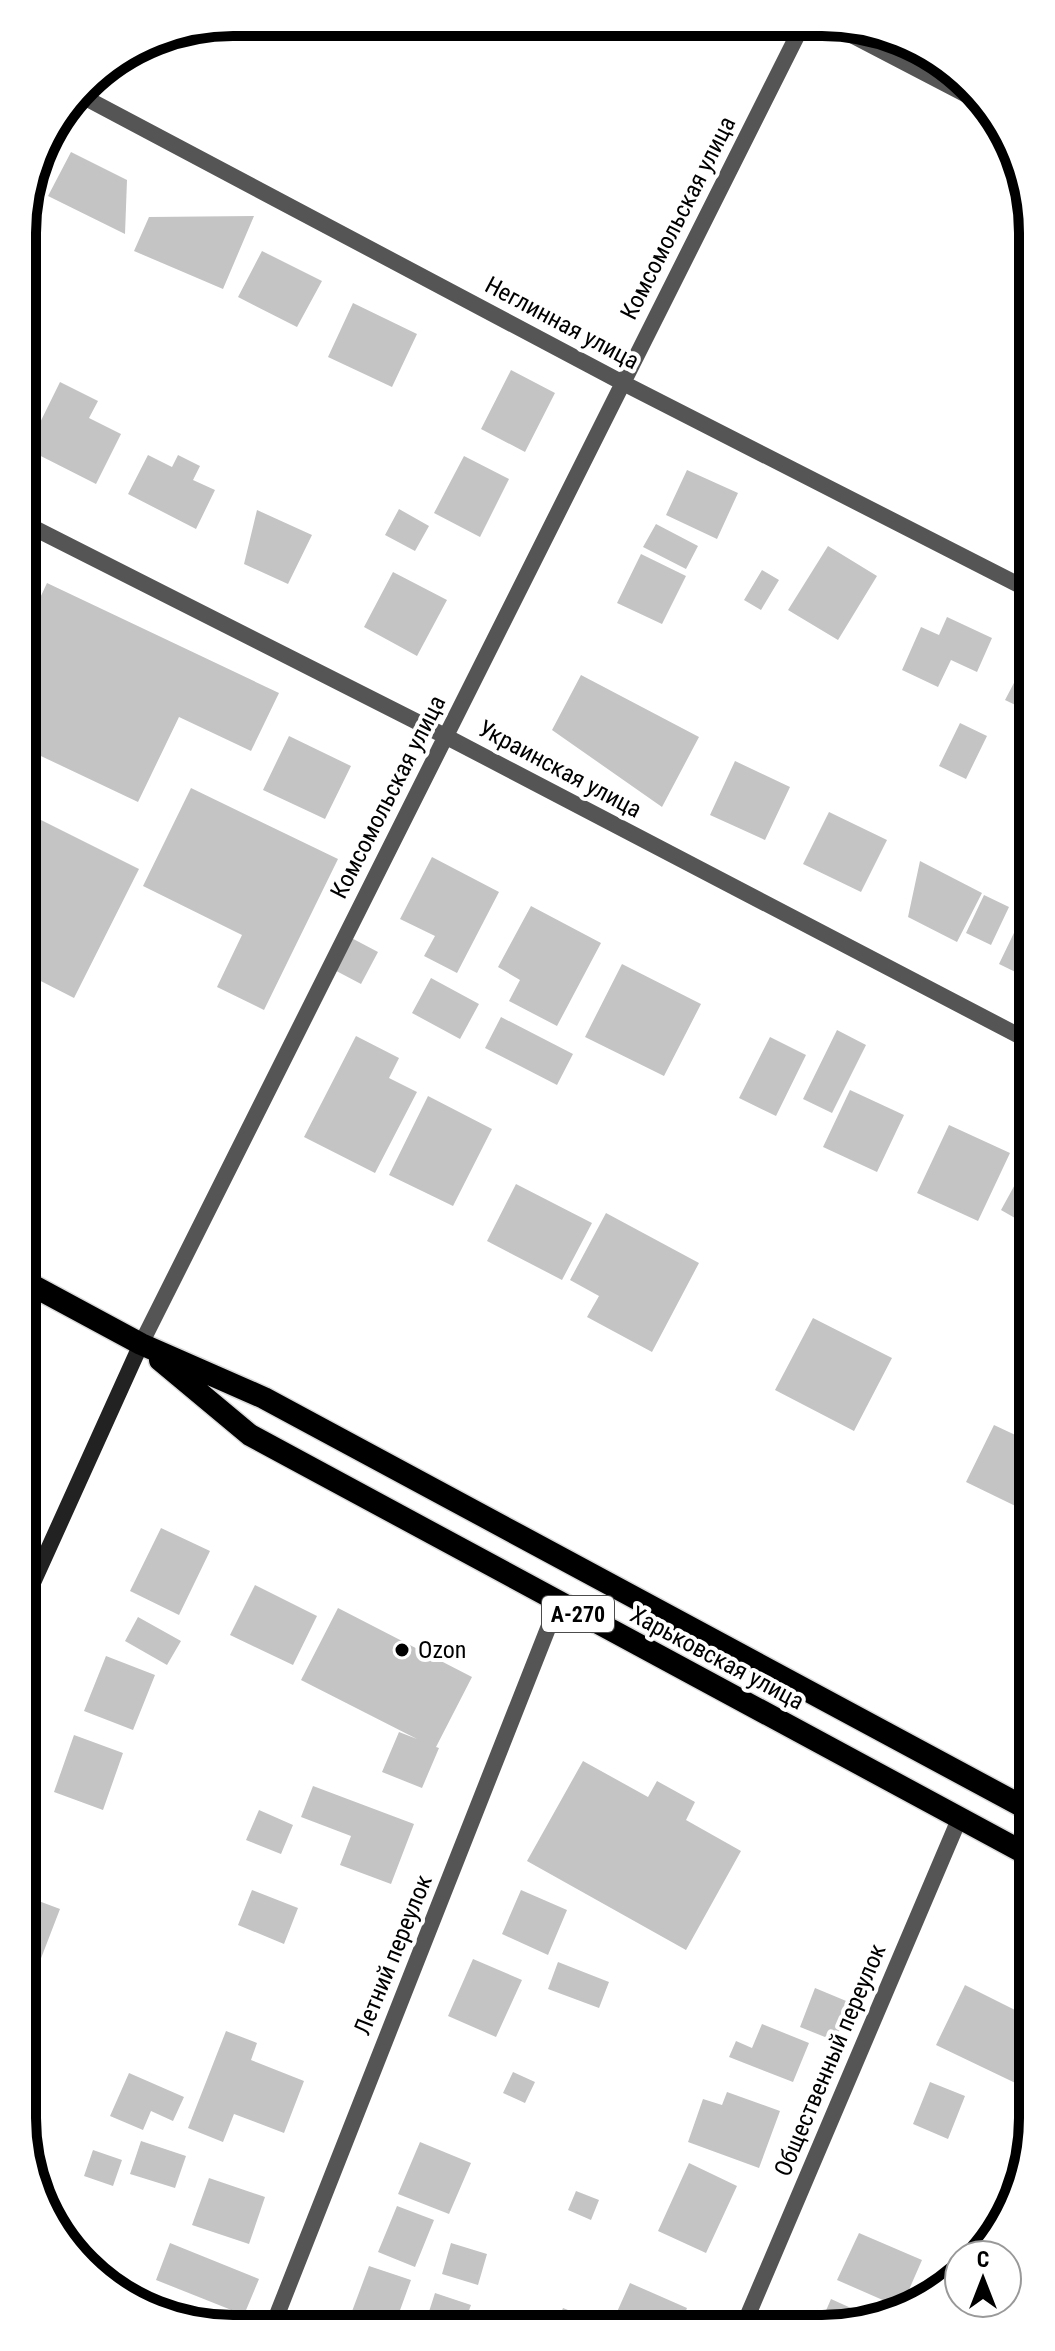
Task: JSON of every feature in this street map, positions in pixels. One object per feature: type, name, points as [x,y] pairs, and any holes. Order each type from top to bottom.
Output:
[{"type":"highway","name":"Харьковская улица","points":[[36,1287],[141,1344],[264,1398],[1019,1805]]},
{"type":"highway","name":"Харьковская улица","points":[[141,1344],[250,1435],[1019,1850]]},
{"type":"main road","name":"Комсомольская улица","points":[[36,1576],[141,1344]]},
{"type":"street","name":"Комсомольская улица","points":[[141,1344],[797,36]]},
{"type":"street","points":[[861,40],[956,90]]},
{"type":"street","name":"Неглинная улица","points":[[88,100],[623,383],[1019,585]]},
{"type":"street","name":"Украинская улица","points":[[36,529],[445,736],[1019,1036]]},
{"type":"street","name":"Летний переулок","points":[[277,2315],[558,1603]]},
{"type":"street","name":"Общественный переулок","points":[[748,2315],[960,1817]]},
{"type":"building","points":[[71,152],[127,180],[125,234],[48,196]]},
{"type":"building","points":[[254,216],[223,289],[134,251],[149,217]]},
{"type":"building","points":[[262,251],[322,281],[297,327],[238,297]]},
{"type":"building","points":[[353,303],[417,334],[392,387],[328,357]]},
{"type":"building","points":[[511,370],[555,393],[525,452],[481,429]]},
{"type":"building","points":[[60,382],[98,401],[89,418],[121,434],[96,484],[36,454],[36,431]]},
{"type":"building","points":[[148,455],[172,467],[178,455],[200,466],[193,480],[215,490],[196,529],[128,494]]},
{"type":"building","points":[[464,456],[509,479],[480,537],[434,513]]},
{"type":"building","points":[[687,470],[738,493],[717,539],[666,515]]},
{"type":"building","points":[[399,509],[429,526],[415,551],[385,535]]},
{"type":"building","points":[[257,510],[312,535],[288,584],[244,564]]},
{"type":"building","points":[[656,524],[698,546],[686,569],[643,547]]},
{"type":"building","points":[[828,546],[877,576],[838,640],[788,610]]},
{"type":"building","points":[[641,554],[686,576],[662,624],[617,603]]},
{"type":"building","points":[[762,570],[779,580],[761,610],[744,600]]},
{"type":"building","points":[[393,572],[447,600],[417,656],[364,627]]},
{"type":"building","points":[[47,583],[279,693],[251,751],[179,717],[138,802],[36,754],[36,606]]},
{"type":"building","points":[[947,617],[992,638],[977,672],[951,660],[938,687],[902,670],[921,627],[939,635]]},
{"type":"building","points":[[1019,673],[1019,707],[1005,700]]},
{"type":"building","points":[[581,675],[699,737],[662,807],[552,730]]},
{"type":"building","points":[[960,723],[987,736],[966,779],[939,766]]},
{"type":"building","points":[[289,736],[351,766],[325,819],[263,790]]},
{"type":"building","points":[[735,761],[790,787],[765,840],[710,815]]},
{"type":"building","points":[[191,788],[338,859],[264,1010],[217,987],[242,935],[143,886]]},
{"type":"building","points":[[829,812],[887,840],[861,892],[803,864]]},
{"type":"building","points":[[36,818],[139,869],[74,998],[36,979]]},
{"type":"building","points":[[432,857],[499,892],[457,973],[424,956],[435,936],[400,919]]},
{"type":"building","points":[[920,861],[982,893],[957,942],[908,917]]},
{"type":"building","points":[[984,895],[1009,907],[991,945],[966,933]]},
{"type":"building","points":[[531,906],[601,943],[557,1026],[509,1001],[520,980],[498,967]]},
{"type":"building","points":[[1019,922],[1019,974],[999,964]]},
{"type":"building","points":[[342,933],[378,952],[361,984],[325,965]]},
{"type":"building","points":[[622,964],[701,1004],[664,1076],[585,1037]]},
{"type":"building","points":[[431,978],[479,1004],[460,1039],[412,1013]]},
{"type":"building","points":[[501,1017],[573,1054],[557,1085],[485,1048]]},
{"type":"building","points":[[837,1030],[866,1045],[832,1113],[803,1099]]},
{"type":"building","points":[[356,1036],[399,1058],[389,1078],[417,1092],[375,1173],[304,1137]]},
{"type":"building","points":[[770,1037],[806,1055],[776,1116],[739,1098]]},
{"type":"building","points":[[850,1090],[904,1115],[877,1172],[823,1147]]},
{"type":"building","points":[[428,1096],[492,1129],[453,1206],[389,1175]]},
{"type":"building","points":[[949,1125],[1010,1153],[978,1221],[917,1193]]},
{"type":"building","points":[[1019,1177],[1019,1220],[1001,1210]]},
{"type":"building","points":[[516,1184],[592,1223],[562,1280],[487,1241]]},
{"type":"building","points":[[606,1213],[699,1263],[652,1352],[587,1317],[599,1296],[570,1280]]},
{"type":"building","points":[[813,1318],[892,1358],[854,1431],[775,1390]]},
{"type":"building","points":[[994,1425],[1019,1437],[1019,1508],[966,1482]]},
{"type":"building","points":[[161,1528],[210,1551],[179,1615],[130,1591]]},
{"type":"building","points":[[255,1585],[317,1616],[293,1665],[230,1635]]},
{"type":"building","points":[[338,1608],[472,1677],[436,1747],[439,1748],[422,1788],[382,1772],[399,1732],[417,1739],[301,1680]]},
{"type":"building","points":[[138,1617],[181,1641],[167,1665],[125,1641]]},
{"type":"building","points":[[106,1656],[155,1675],[133,1730],[84,1711]]},
{"type":"building","points":[[74,1735],[123,1753],[103,1810],[54,1792]]},
{"type":"building","points":[[583,1761],[648,1797],[657,1781],[695,1802],[686,1820],[741,1851],[686,1950],[527,1861]]},
{"type":"building","points":[[313,1786],[414,1824],[391,1884],[340,1865],[351,1836],[301,1817]]},
{"type":"building","points":[[259,1810],[293,1825],[281,1854],[246,1840]]},
{"type":"building","points":[[252,1890],[298,1908],[284,1944],[238,1925]]},
{"type":"building","points":[[521,1890],[567,1910],[548,1955],[502,1934]]},
{"type":"building","points":[[36,1900],[60,1909],[40,1961],[36,1960]]},
{"type":"building","points":[[473,1959],[522,1980],[496,2037],[448,2016]]},
{"type":"building","points":[[558,1962],[609,1982],[599,2008],[548,1989]]},
{"type":"building","points":[[965,1985],[1017,2011],[1019,2007],[1019,2085],[936,2045]]},
{"type":"building","points":[[815,1988],[851,2003],[835,2041],[800,2027]]},
{"type":"building","points":[[762,2024],[809,2043],[793,2082],[729,2057],[736,2041],[752,2048]]},
{"type":"building","points":[[226,2031],[257,2043],[251,2060],[304,2081],[284,2133],[234,2114],[223,2142],[188,2128]]},
{"type":"building","points":[[513,2072],[535,2082],[525,2103],[503,2093]]},
{"type":"building","points":[[129,2073],[184,2097],[173,2121],[151,2111],[143,2130],[110,2116]]},
{"type":"building","points":[[930,2082],[965,2096],[948,2139],[913,2124]]},
{"type":"building","points":[[727,2092],[780,2111],[759,2168],[688,2142],[703,2099],[722,2105]]},
{"type":"building","points":[[141,2141],[186,2156],[175,2188],[130,2174]]},
{"type":"building","points":[[420,2142],[471,2163],[449,2214],[398,2194]]},
{"type":"building","points":[[93,2150],[122,2160],[113,2186],[84,2176]]},
{"type":"building","points":[[689,2163],[737,2186],[706,2253],[658,2231]]},
{"type":"building","points":[[209,2178],[265,2197],[249,2244],[192,2225]]},
{"type":"building","points":[[576,2191],[599,2200],[591,2220],[568,2210]]},
{"type":"building","points":[[397,2206],[434,2220],[415,2267],[378,2252]]},
{"type":"building","points":[[859,2233],[922,2260],[906,2296],[889,2303],[837,2280]]},
{"type":"building","points":[[170,2243],[259,2279],[244,2315],[156,2280]]},
{"type":"building","points":[[451,2243],[487,2254],[478,2285],[442,2274]]},
{"type":"building","points":[[369,2266],[411,2280],[398,2315],[351,2314]]},
{"type":"building","points":[[630,2283],[687,2308],[684,2315],[616,2315]]},
{"type":"building","points":[[435,2293],[471,2305],[467,2315],[428,2315]]},
{"type":"building","points":[[831,2299],[858,2311],[848,2313],[824,2315]]},
{"type":"building","points":[[175,2302],[201,2312],[194,2311],[174,2306]]},
{"type":"building","points":[[563,2308],[580,2315],[560,2315]]},
{"type":"place","name":"Ozon","points":[[402,1650]]}]
